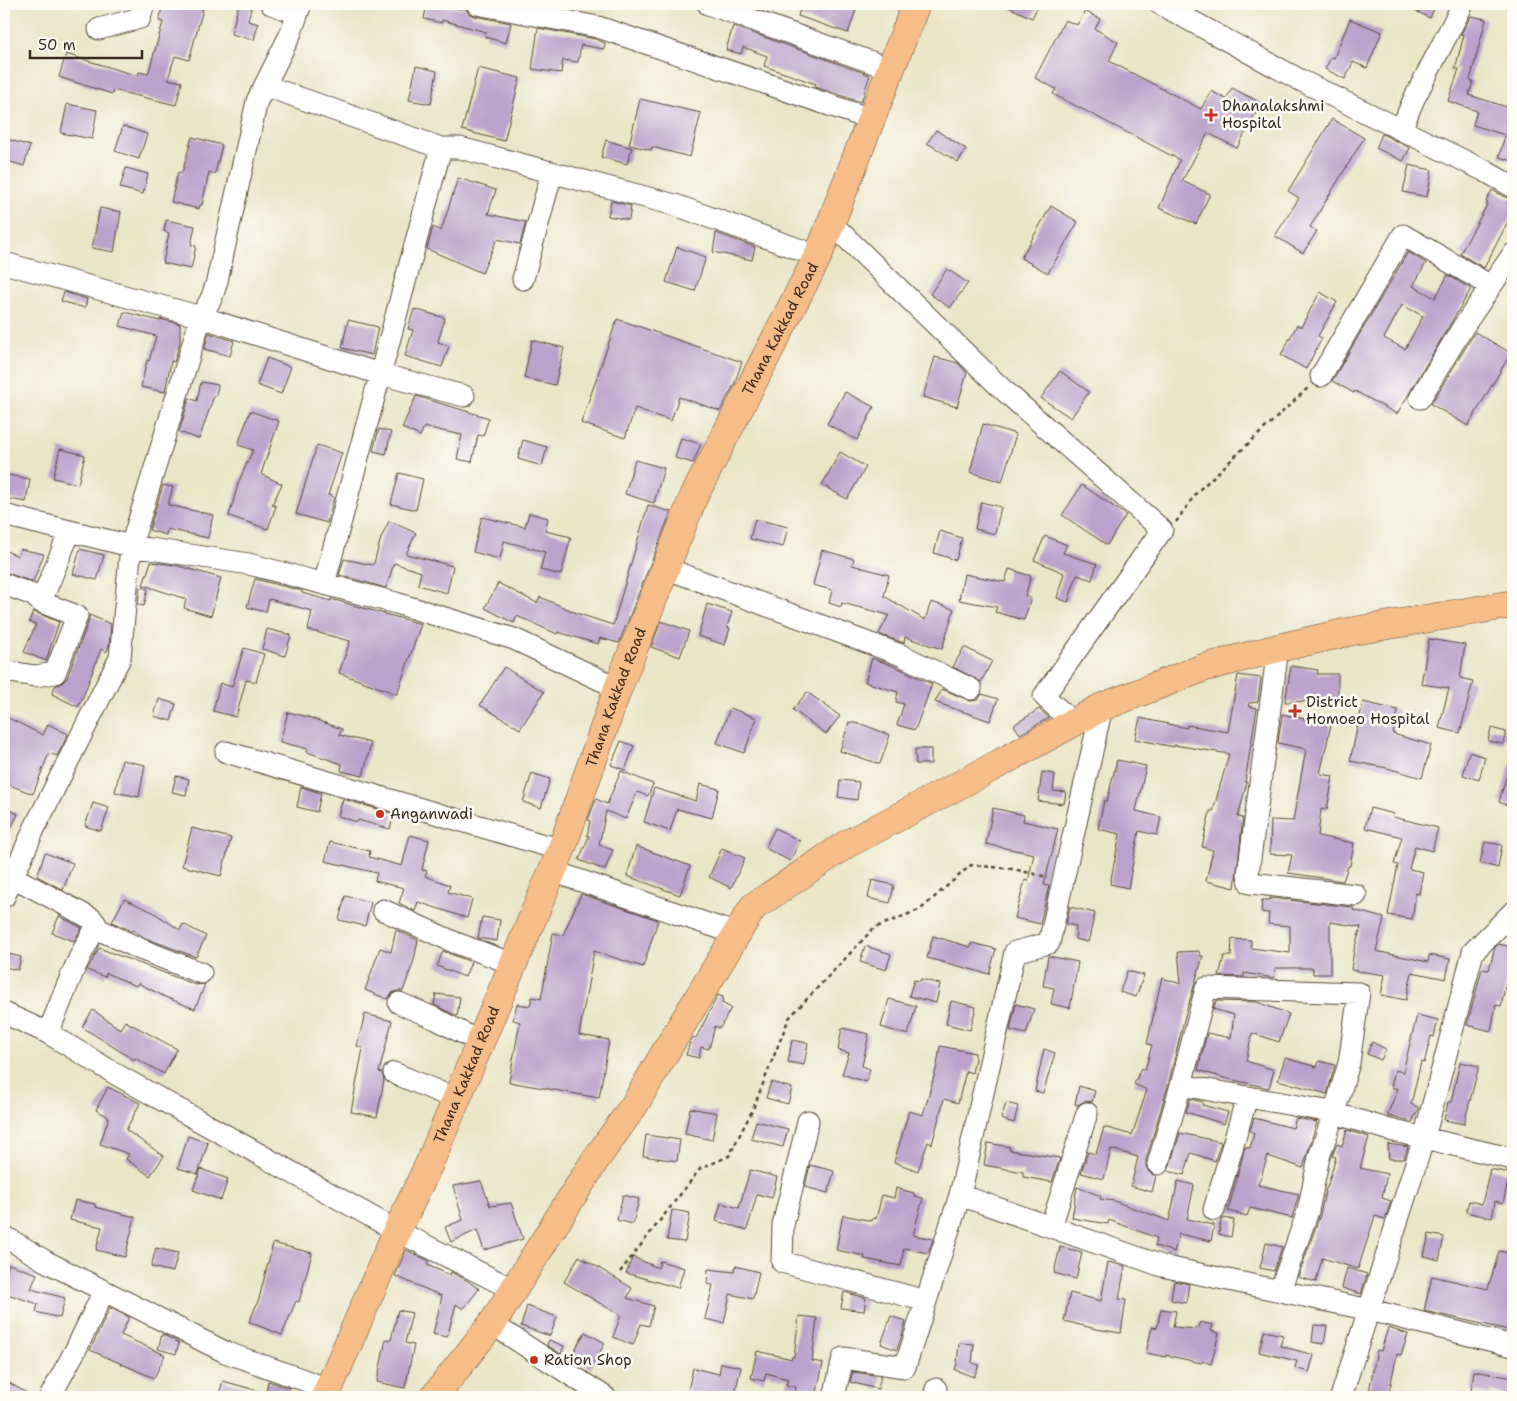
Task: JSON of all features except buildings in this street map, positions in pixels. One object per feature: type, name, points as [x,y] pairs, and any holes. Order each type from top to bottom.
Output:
[{"type":"main road","name":"Thana Kakkad Road","points":[[327,1393],[397,1231],[430,1162],[557,859],[618,688],[694,496],[818,256],[916,4]]},
{"type":"main road","points":[[434,1397],[492,1324],[594,1162],[635,1104],[754,906],[846,844],[1102,707],[1203,668],[1278,648],[1348,632],[1513,604]]},
{"type":"street","points":[[99,29],[140,18],[144,4]]},
{"type":"street","points":[[4,897],[35,827],[120,658],[131,546],[201,317],[212,297],[217,280],[257,101],[290,35],[299,9],[271,4]]},
{"type":"street","points":[[477,4],[598,27],[871,119]]},
{"type":"street","points":[[708,4],[890,69]]},
{"type":"street","points":[[1160,4],[1300,80],[1485,171],[1513,187]]},
{"type":"street","points":[[1401,130],[1413,101],[1463,4]]},
{"type":"street","points":[[266,86],[441,148],[460,148],[675,205],[818,256]]},
{"type":"street","points":[[324,584],[441,148]]},
{"type":"street","points":[[523,279],[552,172]]},
{"type":"street","points":[[830,223],[999,386],[1162,530],[1044,696],[1073,723]]},
{"type":"street","points":[[1321,376],[1403,235],[1491,286]]},
{"type":"street","points":[[1420,398],[1463,327],[1513,254]]},
{"type":"street","points":[[4,263],[201,317],[380,374],[464,396]]},
{"type":"street","points":[[4,515],[131,546],[248,564],[396,603],[514,639],[618,688]]},
{"type":"street","points":[[41,602],[70,531]]},
{"type":"street","points":[[665,568],[901,655],[971,689]]},
{"type":"street","points":[[4,584],[33,595],[41,602],[77,616],[55,673],[34,676],[4,671]]},
{"type":"street","points":[[1278,648],[1248,874],[1250,883],[1356,895]]},
{"type":"street","points":[[834,1397],[843,1358],[905,1367],[960,1195],[1015,952],[1049,943],[1102,707]]},
{"type":"street","points":[[226,752],[544,845],[557,859],[737,934]]},
{"type":"street","points":[[13,878],[92,919],[96,924],[96,928],[79,959],[48,1033]]},
{"type":"street","points":[[383,910],[456,943],[513,964]]},
{"type":"street","points":[[1341,1397],[1424,1138],[1473,952],[1513,912]]},
{"type":"street","points":[[96,928],[201,973]]},
{"type":"street","points":[[1158,1164],[1206,988],[1359,993],[1349,1063],[1318,1157],[1308,1211],[1280,1291]]},
{"type":"street","points":[[399,1003],[436,1019],[480,1042]]},
{"type":"street","points":[[4,1013],[48,1033],[119,1076],[397,1231],[514,1290]]},
{"type":"street","points":[[394,1073],[456,1099]]},
{"type":"street","points":[[1181,1085],[1334,1113],[1424,1138],[1513,1159]]},
{"type":"street","points":[[1214,1210],[1247,1097]]},
{"type":"street","points":[[1051,1227],[1087,1113]]},
{"type":"street","points":[[808,1121],[783,1225],[782,1262],[926,1301]]},
{"type":"street","points":[[960,1195],[1162,1266],[1370,1310],[1513,1346]]},
{"type":"street","points":[[4,1236],[47,1262],[225,1352],[327,1393]]},
{"type":"street","points":[[50,1397],[104,1291]]},
{"type":"street","points":[[492,1324],[605,1397]]},
{"type":"path","points":[[620,1272],[700,1169],[729,1156],[754,1109],[789,1018],[874,928],[921,910],[971,865],[1013,869],[1064,880]]},
{"type":"place","name":"Dhanalakshmi Hospital","points":[[1211,115]]},
{"type":"place","name":"District Homoeo Hospital","points":[[1295,711]]},
{"type":"place","name":"Anganwadi","points":[[380,814]]},
{"type":"place","name":"Ration Shop","points":[[534,1360]]}]
